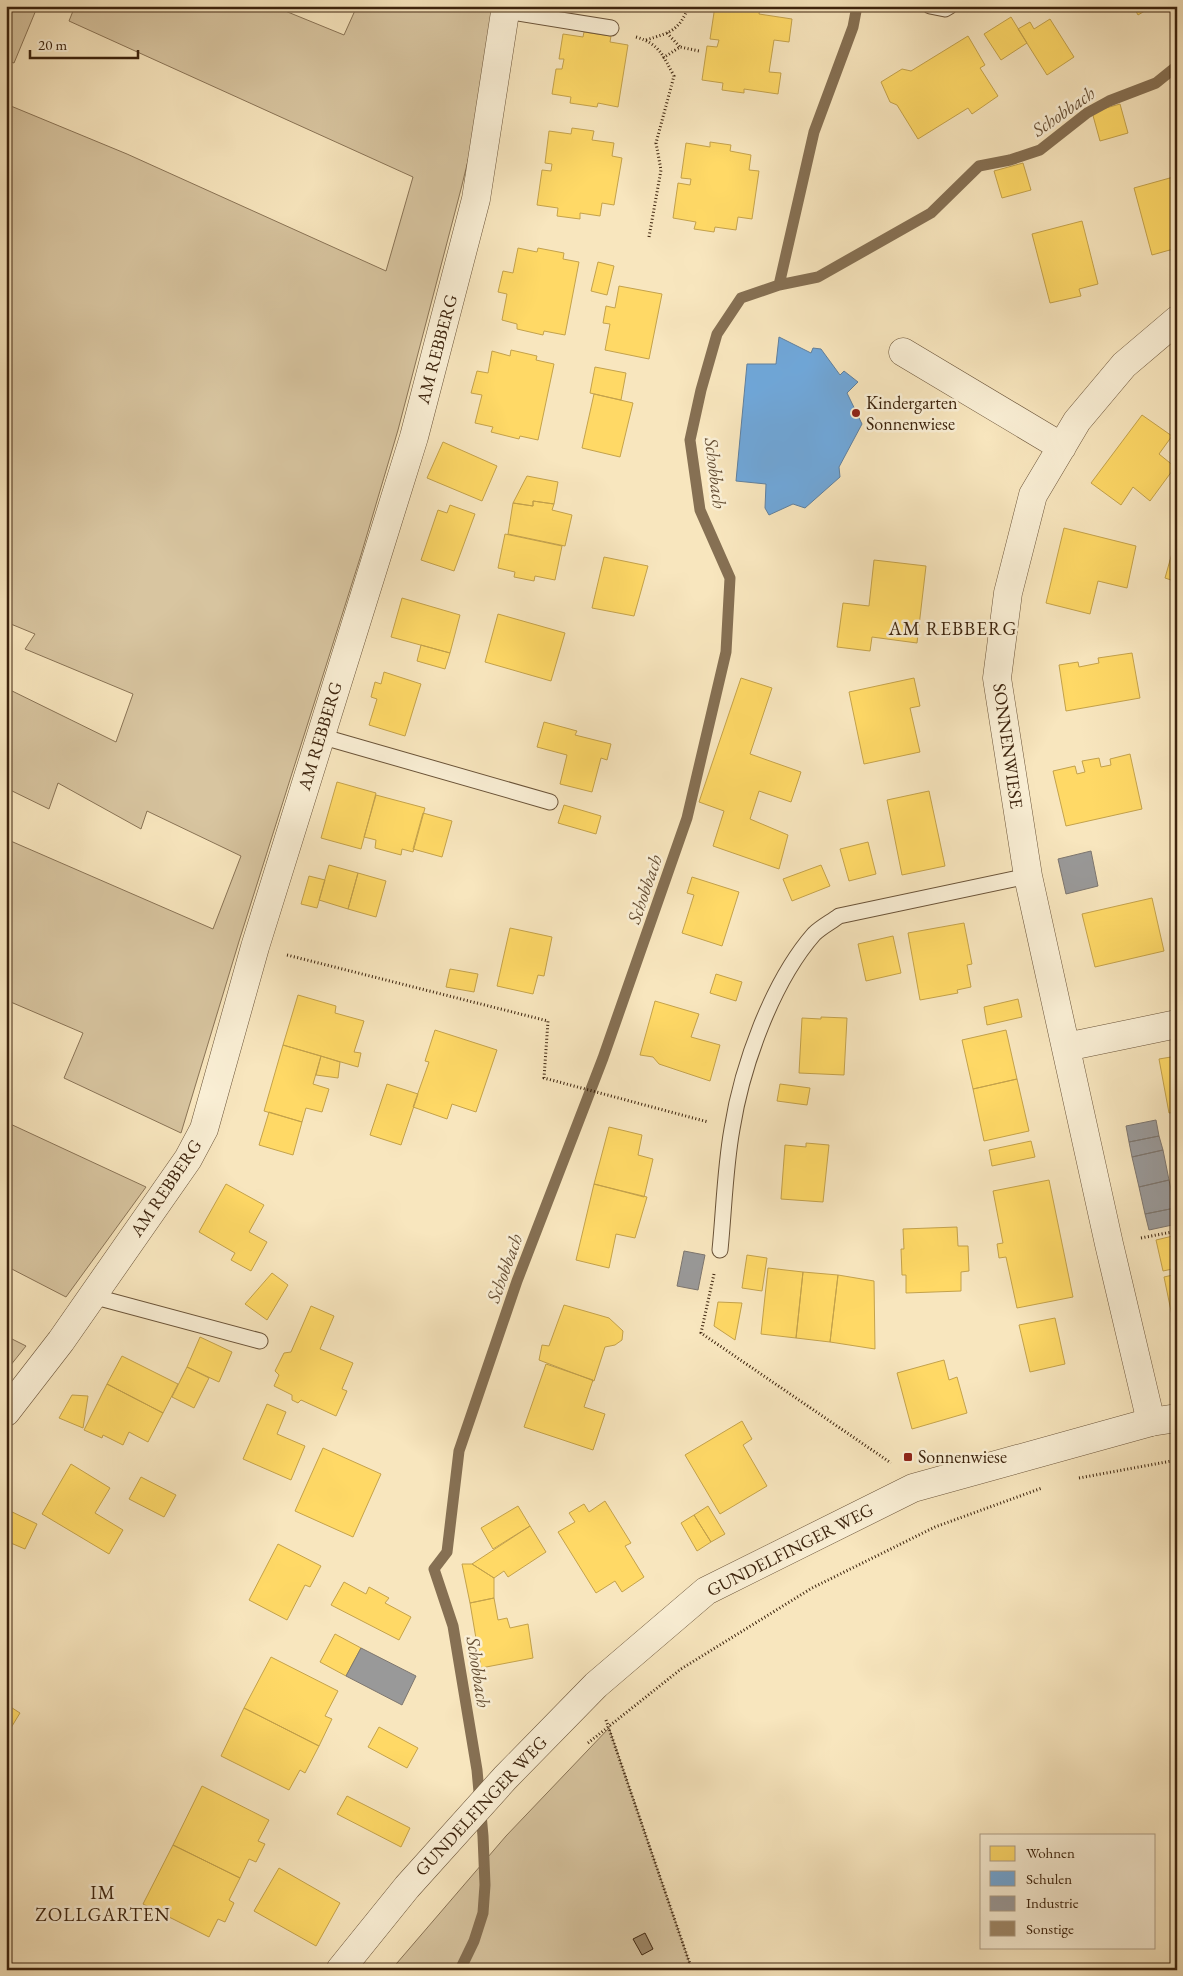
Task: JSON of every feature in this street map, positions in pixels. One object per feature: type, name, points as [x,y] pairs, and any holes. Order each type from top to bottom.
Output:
[{"type":"street","name":"AM REBBERG","points":[[6,1412],[60,1341],[188,1159],[204,1129],[255,947],[414,437],[476,199],[506,9]]},
{"type":"street","name":"SONNENWIESE","points":[[1164,1420],[1109,1244],[1028,876],[997,678],[1008,593],[1033,495],[1077,421],[1124,365],[1177,320]]},
{"type":"street","points":[[903,352],[1062,447]]},
{"type":"street","points":[[1066,1047],[1177,1024]]},
{"type":"street","name":"GUNDELFINGER WEG","points":[[340,1970],[407,1887],[490,1795],[596,1685],[706,1591],[912,1488],[1164,1420]]},
{"type":"lane","points":[[930,6],[945,9],[950,6]]},
{"type":"lane","points":[[506,9],[610,28]]},
{"type":"lane","points":[[320,736],[550,802]]},
{"type":"lane","points":[[720,1250],[732,1129],[744,1076],[755,1042],[776,993],[794,961],[815,933],[839,916],[1028,876]]},
{"type":"lane","points":[[92,1296],[260,1341]]},
{"type":"path","points":[[646,40],[667,33],[682,24],[690,6]]},
{"type":"path","points":[[610,28],[646,40],[658,48],[674,76],[656,143],[662,170],[649,237]]},
{"type":"path","points":[[667,33],[680,47],[699,50]]},
{"type":"path","points":[[663,58],[680,47]]},
{"type":"path","points":[[255,947],[548,1020],[544,1078],[732,1129]]},
{"type":"path","points":[[720,1250],[701,1333],[902,1470],[912,1488]]},
{"type":"path","points":[[1072,1480],[1177,1460]]},
{"type":"path","points":[[609,1728],[681,1670],[812,1588],[935,1527],[1044,1488]]},
{"type":"path","points":[[596,1685],[692,1970]]},
{"type":"shaded area","points":[[6,6],[26,6],[36,10],[14,63],[6,60]]},
{"type":"shaded area","points":[[75,6],[273,6],[344,35],[357,6],[506,6],[461,189],[398,430],[361,555],[240,938],[181,1133],[64,1078],[83,1033],[6,1000],[6,839],[213,929],[241,856],[147,811],[141,829],[58,783],[49,809],[6,788],[6,688],[116,742],[133,694],[25,649],[35,634],[6,622],[6,104],[127,154],[386,271],[413,177],[69,21]]},
{"type":"shaded area","points":[[6,1122],[146,1187],[66,1297],[6,1266]]},
{"type":"shaded area","points":[[6,1336],[26,1346],[6,1371]]},
{"type":"shaded area","points":[[609,1728],[692,1970],[391,1970],[506,1836]]},
{"type":"building: Wohnen","points":[[591,6],[617,6],[616,11]]},
{"type":"building: Wohnen","points":[[715,6],[760,8],[759,14],[792,19],[789,42],[774,40],[769,72],[781,73],[778,94],[744,89],[744,93],[722,90],[723,83],[702,80],[707,46],[717,47],[719,40],[710,39]]},
{"type":"building: Wohnen","points":[[1133,6],[1153,6],[1138,15]]},
{"type":"building: Wohnen","points":[[1011,17],[1027,43],[1001,60],[984,34]]},
{"type":"building: Wohnen","points":[[1050,19],[1074,57],[1047,75],[1018,29],[1030,22],[1034,29]]},
{"type":"building: Wohnen","points":[[584,32],[611,36],[610,42],[628,45],[618,107],[598,103],[597,107],[570,103],[571,97],[552,94],[556,69],[562,69],[564,59],[559,59],[563,34],[583,37]]},
{"type":"building: Wohnen","points":[[968,36],[985,65],[980,68],[998,96],[972,114],[968,108],[918,139],[897,105],[890,102],[881,82],[902,69],[911,71]]},
{"type":"building: Wohnen","points":[[1120,104],[1128,133],[1100,141],[1092,112]]},
{"type":"building: Wohnen","points":[[572,128],[594,131],[592,140],[614,143],[612,156],[622,158],[614,205],[602,203],[600,216],[580,213],[580,219],[557,216],[558,208],[537,205],[542,170],[551,171],[552,164],[545,163],[549,131],[571,134]]},
{"type":"building: Wohnen","points":[[710,142],[731,145],[730,151],[751,155],[749,170],[759,171],[752,219],[738,217],[736,230],[715,227],[714,232],[694,229],[696,222],[673,218],[678,183],[690,185],[691,179],[681,178],[686,143],[710,147]]},
{"type":"building: Wohnen","points":[[1023,163],[1031,190],[1002,198],[994,171]]},
{"type":"building: Wohnen","points":[[1177,176],[1177,248],[1152,255],[1134,188]]},
{"type":"building: Wohnen","points":[[1082,221],[1098,284],[1079,289],[1081,296],[1050,303],[1032,234]]},
{"type":"building: Wohnen","points":[[518,248],[537,252],[538,248],[564,253],[563,259],[579,262],[565,335],[544,331],[543,335],[517,329],[517,324],[502,320],[507,294],[498,292],[503,271],[513,273]]},
{"type":"building: Wohnen","points":[[598,262],[614,266],[607,295],[591,291]]},
{"type":"building: Wohnen","points":[[619,286],[662,294],[649,359],[605,350],[610,324],[603,323],[606,306],[615,308]]},
{"type":"building: Wohnen","points":[[511,350],[537,356],[536,360],[554,364],[538,440],[520,436],[519,439],[491,432],[493,427],[475,423],[482,395],[471,393],[477,371],[488,373],[492,351],[510,356]]},
{"type":"building: Wohnen","points":[[595,367],[626,373],[621,400],[590,393]]},
{"type":"building: Wohnen","points":[[594,394],[633,403],[620,457],[582,448]]},
{"type":"building: Wohnen","points":[[1142,415],[1172,436],[1159,454],[1175,467],[1150,501],[1133,487],[1121,505],[1091,483]]},
{"type":"building: Wohnen","points":[[443,442],[497,466],[482,501],[427,478]]},
{"type":"building: Wohnen","points":[[527,476],[558,482],[554,504],[533,501],[533,506],[513,503]]},
{"type":"building: Wohnen","points":[[533,501],[554,504],[552,510],[572,515],[565,546],[508,534],[513,503],[533,506]]},
{"type":"building: Wohnen","points":[[450,505],[475,514],[454,571],[421,560],[438,510],[447,513]]},
{"type":"building: Wohnen","points":[[1064,528],[1136,546],[1127,588],[1098,581],[1090,614],[1046,603]]},
{"type":"building: Wohnen","points":[[505,534],[562,546],[555,580],[535,576],[534,581],[514,577],[515,572],[498,568]]},
{"type":"building: Wohnen","points":[[1174,546],[1177,547],[1177,582],[1165,578]]},
{"type":"building: Wohnen","points":[[604,557],[648,566],[634,616],[592,608]]},
{"type":"building: Wohnen","points":[[874,560],[926,566],[917,643],[872,637],[870,651],[837,647],[843,603],[869,606]]},
{"type":"building: Wohnen","points":[[402,598],[460,615],[450,653],[391,637]]},
{"type":"building: Wohnen","points":[[498,614],[565,633],[551,681],[485,662]]},
{"type":"building: Wohnen","points":[[421,645],[450,653],[445,669],[417,661]]},
{"type":"building: Wohnen","points":[[1132,653],[1140,698],[1066,711],[1059,665],[1078,662],[1079,667],[1099,663],[1098,658]]},
{"type":"building: Wohnen","points":[[384,672],[421,684],[405,736],[369,725],[377,699],[371,697],[375,682],[381,684]]},
{"type":"building: Wohnen","points":[[741,678],[772,688],[750,754],[801,772],[791,802],[759,791],[750,819],[788,835],[779,869],[713,846],[724,811],[699,802]]},
{"type":"building: Wohnen","points":[[914,678],[920,706],[910,708],[920,752],[864,764],[849,692]]},
{"type":"building: Wohnen","points":[[544,722],[577,731],[575,735],[611,744],[607,760],[601,758],[592,792],[560,784],[567,755],[537,747]]},
{"type":"building: Wohnen","points":[[1130,754],[1142,809],[1066,826],[1053,771],[1075,766],[1077,774],[1085,772],[1082,761],[1099,758],[1101,767],[1111,765],[1110,759]]},
{"type":"building: Wohnen","points":[[337,782],[376,793],[361,849],[321,838]]},
{"type":"building: Wohnen","points":[[929,791],[945,866],[902,875],[887,800]]},
{"type":"building: Wohnen","points":[[376,795],[425,808],[413,852],[402,849],[401,855],[375,848],[376,840],[364,837]]},
{"type":"building: Wohnen","points":[[564,805],[601,816],[596,834],[558,823]]},
{"type":"building: Wohnen","points":[[423,813],[452,821],[442,857],[413,849]]},
{"type":"building: Wohnen","points":[[868,842],[876,874],[849,881],[840,849]]},
{"type":"building: Wohnen","points":[[329,865],[358,873],[348,909],[319,900]]},
{"type":"building: Wohnen","points":[[821,865],[830,886],[792,901],[783,879]]},
{"type":"building: Wohnen","points":[[358,873],[386,881],[376,917],[348,909]]},
{"type":"building: Wohnen","points":[[309,876],[325,880],[317,908],[301,904]]},
{"type":"building: Wohnen","points":[[692,877],[739,892],[722,946],[682,933],[694,895],[687,893]]},
{"type":"building: Wohnen","points":[[1152,898],[1164,951],[1095,967],[1082,914]]},
{"type":"building: Wohnen","points":[[964,923],[972,964],[967,965],[971,987],[957,990],[958,993],[920,1000],[908,933]]},
{"type":"building: Wohnen","points":[[510,928],[552,937],[544,976],[538,975],[533,994],[497,986]]},
{"type":"building: Wohnen","points":[[893,936],[901,973],[866,981],[858,944]]},
{"type":"building: Wohnen","points":[[450,969],[478,974],[474,992],[446,987]]},
{"type":"building: Wohnen","points":[[716,974],[742,982],[736,1001],[710,993]]},
{"type":"building: Wohnen","points":[[298,995],[336,1006],[335,1013],[364,1021],[354,1052],[361,1053],[358,1067],[283,1045]]},
{"type":"building: Wohnen","points":[[1018,999],[1022,1017],[987,1025],[984,1007]]},
{"type":"building: Wohnen","points":[[655,1001],[699,1014],[691,1037],[720,1045],[710,1081],[659,1064],[653,1057],[640,1055]]},
{"type":"building: Wohnen","points":[[821,1017],[847,1018],[844,1075],[799,1073],[802,1018],[821,1019]]},
{"type":"building: Wohnen","points":[[435,1030],[497,1050],[476,1112],[452,1104],[447,1119],[413,1107],[429,1062],[425,1061]]},
{"type":"building: Wohnen","points":[[1006,1030],[1017,1079],[973,1089],[962,1040]]},
{"type":"building: Wohnen","points":[[283,1045],[321,1056],[313,1084],[329,1089],[322,1112],[306,1108],[302,1122],[264,1111]]},
{"type":"building: Wohnen","points":[[321,1056],[340,1062],[338,1078],[316,1075]]},
{"type":"building: Wohnen","points":[[1177,1056],[1177,1112],[1169,1113],[1159,1059]]},
{"type":"building: Wohnen","points":[[1017,1079],[1029,1131],[984,1141],[973,1089]]},
{"type":"building: Wohnen","points":[[387,1084],[418,1094],[401,1145],[370,1135]]},
{"type":"building: Wohnen","points":[[780,1084],[810,1088],[807,1105],[777,1101]]},
{"type":"building: Wohnen","points":[[269,1112],[302,1122],[293,1155],[259,1145]]},
{"type":"building: Wohnen","points":[[609,1127],[642,1135],[638,1155],[653,1159],[644,1197],[594,1184]]},
{"type":"building: Wohnen","points":[[1031,1141],[1035,1157],[992,1166],[989,1150]]},
{"type":"building: Wohnen","points":[[806,1143],[829,1145],[823,1202],[781,1199],[785,1145],[806,1147]]},
{"type":"building: Wohnen","points":[[1049,1180],[1073,1297],[1017,1308],[1006,1257],[999,1258],[997,1244],[1003,1243],[993,1191]]},
{"type":"building: Wohnen","points":[[226,1184],[264,1205],[249,1232],[267,1242],[251,1271],[231,1260],[235,1253],[199,1232]]},
{"type":"building: Wohnen","points":[[594,1184],[647,1197],[635,1238],[616,1234],[609,1268],[576,1260]]},
{"type":"building: Wohnen","points":[[957,1227],[958,1246],[968,1246],[969,1271],[961,1272],[961,1291],[906,1293],[906,1275],[902,1275],[901,1249],[904,1249],[903,1229]]},
{"type":"building: Wohnen","points":[[1177,1235],[1177,1268],[1163,1271],[1156,1240]]},
{"type":"building: Wohnen","points":[[747,1255],[767,1258],[762,1291],[742,1288]]},
{"type":"building: Wohnen","points":[[768,1268],[803,1272],[796,1338],[761,1334]]},
{"type":"building: Wohnen","points":[[803,1272],[838,1275],[830,1342],[796,1338]]},
{"type":"building: Wohnen","points":[[272,1273],[288,1285],[267,1320],[245,1304]]},
{"type":"building: Wohnen","points":[[1177,1274],[1177,1340],[1164,1277]]},
{"type":"building: Wohnen","points":[[838,1275],[874,1281],[875,1349],[830,1342]]},
{"type":"building: Wohnen","points":[[718,1302],[742,1303],[735,1340],[714,1326]]},
{"type":"building: Wohnen","points":[[564,1305],[609,1318],[623,1331],[622,1340],[615,1345],[605,1347],[594,1381],[539,1360],[542,1345],[549,1346]]},
{"type":"building: Wohnen","points":[[311,1306],[334,1316],[320,1349],[353,1363],[342,1389],[347,1391],[336,1416],[301,1400],[298,1403],[292,1400],[292,1395],[274,1386],[279,1375],[275,1371],[284,1353],[291,1352]]},
{"type":"building: Wohnen","points":[[1055,1318],[1065,1364],[1030,1372],[1019,1325]]},
{"type":"building: Wohnen","points":[[200,1337],[232,1352],[219,1382],[187,1367]]},
{"type":"building: Wohnen","points":[[122,1356],[178,1384],[163,1413],[107,1384]]},
{"type":"building: Wohnen","points":[[944,1360],[949,1380],[957,1377],[967,1413],[912,1429],[897,1373]]},
{"type":"building: Wohnen","points":[[546,1364],[593,1380],[584,1407],[605,1414],[593,1450],[524,1427]]},
{"type":"building: Wohnen","points":[[187,1367],[209,1378],[194,1408],[172,1397]]},
{"type":"building: Wohnen","points":[[107,1384],[163,1413],[148,1442],[129,1432],[123,1445],[103,1435],[102,1438],[84,1430]]},
{"type":"building: Wohnen","points":[[72,1395],[88,1396],[83,1428],[59,1418]]},
{"type":"building: Wohnen","points":[[267,1404],[286,1412],[277,1434],[305,1446],[291,1480],[243,1459]]},
{"type":"building: Wohnen","points":[[742,1421],[752,1439],[743,1445],[767,1486],[720,1514],[685,1455]]},
{"type":"building: Wohnen","points":[[323,1448],[381,1474],[353,1537],[295,1511]]},
{"type":"building: Wohnen","points":[[71,1464],[110,1488],[95,1513],[123,1530],[109,1554],[42,1514]]},
{"type":"building: Wohnen","points":[[141,1477],[176,1495],[164,1517],[129,1499]]},
{"type":"building: Wohnen","points":[[605,1501],[631,1543],[625,1546],[644,1577],[622,1592],[615,1581],[596,1593],[558,1532],[575,1522],[569,1513],[584,1504],[589,1512]]},
{"type":"building: Wohnen","points":[[518,1506],[530,1526],[493,1549],[481,1528]]},
{"type":"building: Wohnen","points":[[708,1506],[725,1534],[711,1542],[694,1515]]},
{"type":"building: Wohnen","points":[[6,1509],[37,1524],[25,1549],[6,1541]]},
{"type":"building: Wohnen","points":[[694,1515],[711,1542],[697,1551],[681,1523]]},
{"type":"building: Wohnen","points":[[530,1526],[546,1552],[508,1577],[504,1571],[494,1578],[472,1564]]},
{"type":"building: Wohnen","points":[[278,1544],[321,1566],[310,1587],[305,1585],[287,1620],[249,1600]]},
{"type":"building: Wohnen","points":[[462,1564],[472,1564],[494,1578],[494,1598],[470,1603]]},
{"type":"building: Wohnen","points":[[344,1582],[366,1594],[369,1587],[389,1598],[385,1603],[411,1617],[399,1640],[331,1605]]},
{"type":"building: Wohnen","points":[[494,1598],[498,1620],[507,1618],[510,1628],[528,1624],[533,1658],[481,1668],[470,1603]]},
{"type":"building: Wohnen","points":[[335,1634],[361,1648],[346,1676],[320,1662]]},
{"type":"building: Wohnen","points":[[271,1657],[338,1691],[325,1716],[332,1719],[319,1746],[244,1708]]},
{"type":"building: Wohnen","points":[[6,1704],[20,1713],[6,1736]]},
{"type":"building: Wohnen","points":[[244,1708],[319,1746],[305,1773],[300,1770],[289,1790],[221,1756]]},
{"type":"building: Wohnen","points":[[379,1727],[418,1748],[407,1768],[368,1747]]},
{"type":"building: Wohnen","points":[[202,1786],[269,1820],[258,1841],[265,1844],[256,1862],[249,1859],[240,1878],[173,1845]]},
{"type":"building: Wohnen","points":[[347,1796],[410,1828],[401,1847],[337,1814]]},
{"type":"building: Wohnen","points":[[173,1845],[240,1878],[229,1900],[234,1903],[225,1922],[218,1919],[209,1937],[143,1904]]},
{"type":"building: Wohnen","points":[[279,1868],[340,1903],[316,1946],[254,1911]]},
{"type":"building: Schulen","name":"Kindergarten Sonnenwiese","points":[[779,337],[811,353],[813,348],[821,349],[840,375],[844,371],[858,382],[847,393],[862,424],[839,467],[840,477],[805,508],[793,504],[769,515],[765,508],[766,484],[736,481],[747,364],[776,364]]},
{"type":"building: Industrie","points":[[1091,851],[1098,886],[1066,894],[1058,859]]},
{"type":"building: Industrie","points":[[1156,1120],[1159,1136],[1129,1142],[1126,1126]]},
{"type":"building: Industrie","points":[[1159,1136],[1163,1150],[1132,1157],[1129,1142]]},
{"type":"building: Industrie","points":[[1163,1150],[1169,1180],[1139,1187],[1132,1157]]},
{"type":"building: Industrie","points":[[1169,1180],[1175,1208],[1145,1214],[1139,1187]]},
{"type":"building: Industrie","points":[[1175,1208],[1177,1224],[1149,1230],[1145,1214]]},
{"type":"building: Industrie","points":[[684,1251],[705,1255],[698,1290],[677,1286]]},
{"type":"building: Industrie","points":[[361,1648],[416,1676],[402,1705],[346,1676]]},
{"type":"building: Sonstige","points":[[645,1933],[653,1949],[642,1955],[633,1939]]},
{"type":"waterway","points":[[779,285],[814,132],[853,27],[857,6]]},
{"type":"waterway","name":"Schobbach","points":[[460,1970],[474,1941],[483,1913],[485,1885],[483,1836],[477,1770],[453,1626],[434,1569],[447,1552],[459,1451],[517,1281],[603,1058],[687,818],[726,652],[730,578],[700,510],[690,440],[701,390],[717,334],[741,298],[779,285],[818,277],[931,213],[979,166],[1010,160],[1040,150],[1087,113],[1109,101],[1156,83],[1177,66]]},
{"type":"place","name":"Kindergarten Sonnenwiese","points":[[856,413]]},
{"type":"place","name":"Sonnenwiese","points":[[908,1457]]},
{"type":"district","name":"AM REBBERG","points":[[953,628]]},
{"type":"district","name":"IM ZOLLGARTEN","points":[[103,1903]]}]
